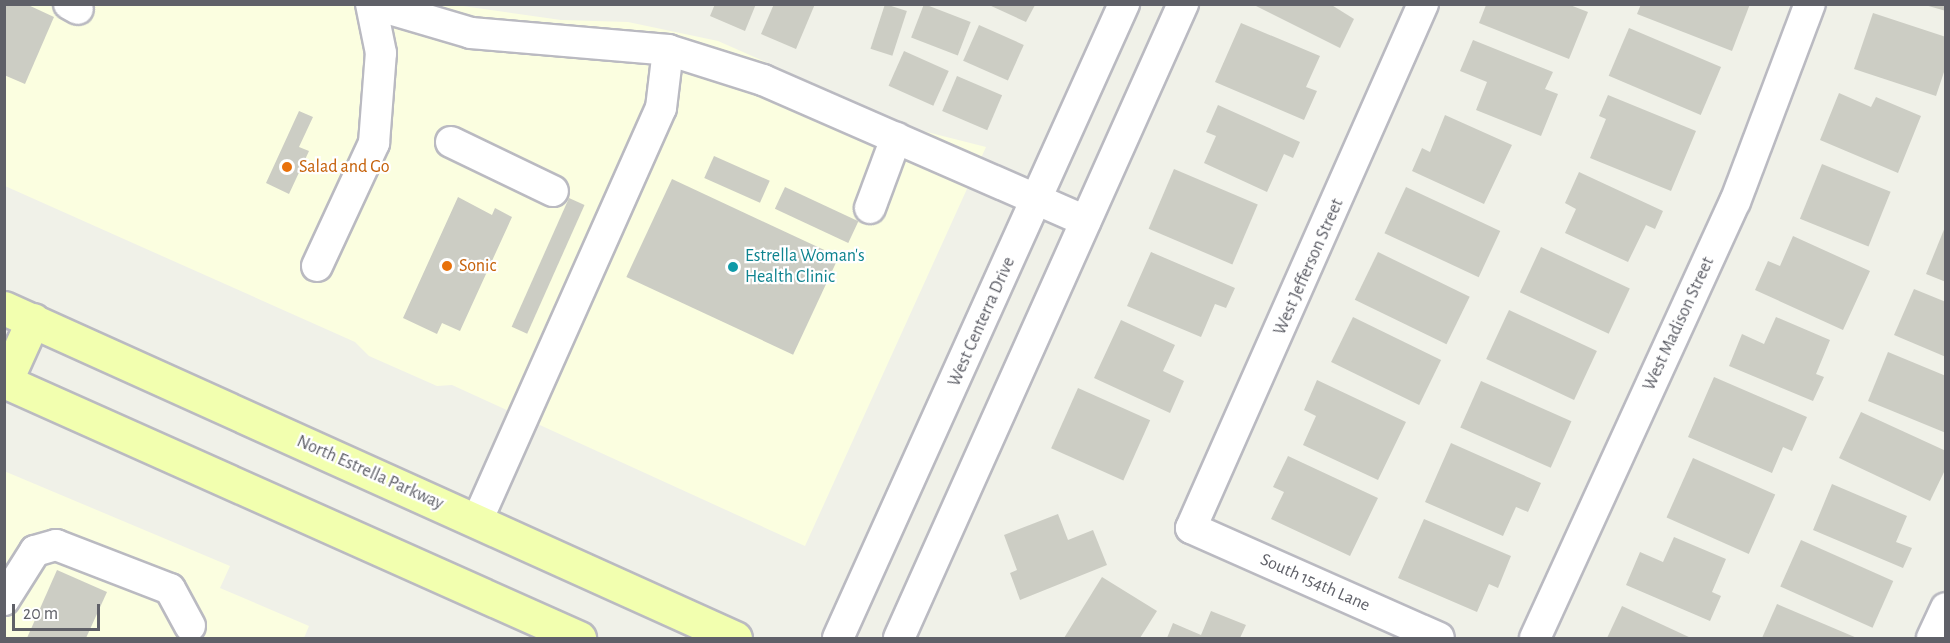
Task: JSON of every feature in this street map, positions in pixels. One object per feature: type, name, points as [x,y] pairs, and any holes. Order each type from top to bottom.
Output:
[{"type":"main road","name":"North Estrella Parkway","points":[[19,314],[735,639]]},
{"type":"main road","points":[[19,314],[5,382],[579,639]]},
{"type":"street","points":[[317,266],[374,143],[381,53],[372,4],[471,33],[668,50],[763,80],[1086,221]]},
{"type":"street","name":"West Centerra Drive","points":[[838,639],[1124,4]]},
{"type":"street","points":[[899,639],[1183,4]]},
{"type":"street","name":"West Jefferson Street","points":[[1191,528],[1423,4]]},
{"type":"street","name":"West Madison Street","points":[[1535,639],[1736,202],[1810,4]]},
{"type":"street","points":[[477,521],[661,108],[668,50]]},
{"type":"street","points":[[870,208],[896,138]]},
{"type":"street","points":[[451,142],[553,191]]},
{"type":"street","name":"South 154th Lane","points":[[1191,528],[1439,639]]},
{"type":"street","points":[[4,600],[35,551],[56,545],[170,589],[190,626]]},
{"type":"street","points":[[1932,639],[1946,608]]},
{"type":"shaded area","points":[[5,4],[449,4],[561,20],[628,22],[718,41],[919,130],[986,147],[805,546],[452,385],[437,386],[369,356],[355,342],[5,186]]},
{"type":"shaded area","points":[[4,471],[230,566],[220,588],[309,626],[304,638],[5,638]]},
{"type":"building","points":[[4,4],[26,4],[54,17],[25,84],[4,75]]},
{"type":"building","points":[[715,4],[756,4],[745,31],[710,16]]},
{"type":"building","points":[[774,4],[815,4],[796,49],[761,34]]},
{"type":"building","points":[[885,4],[907,11],[892,56],[870,49]]},
{"type":"building","points":[[924,4],[971,22],[958,56],[911,38]]},
{"type":"building","points":[[1252,4],[1330,4],[1354,19],[1340,48]]},
{"type":"building","points":[[1641,4],[1750,4],[1732,51],[1637,14]]},
{"type":"building","points":[[1946,4],[1946,11],[1925,5]]},
{"type":"building","points":[[989,5],[1035,5],[1026,22]]},
{"type":"building","points":[[1486,5],[1570,5],[1588,12],[1569,59],[1479,23]]},
{"type":"building","points":[[1873,13],[1946,37],[1946,66],[1936,96],[1854,69]]},
{"type":"building","points":[[1241,23],[1320,56],[1306,87],[1317,91],[1304,120],[1215,82]]},
{"type":"building","points":[[979,25],[1024,45],[1008,81],[963,61]]},
{"type":"building","points":[[1629,28],[1721,67],[1701,115],[1609,76]]},
{"type":"building","points":[[1473,40],[1553,72],[1545,89],[1558,94],[1541,136],[1476,110],[1487,82],[1460,71]]},
{"type":"building","points":[[904,51],[949,71],[933,106],[889,86]]},
{"type":"building","points":[[957,76],[1002,95],[987,130],[942,111]]},
{"type":"building","points":[[1839,93],[1871,107],[1876,97],[1921,116],[1898,173],[1820,140]]},
{"type":"building","points":[[1608,95],[1696,131],[1671,191],[1590,158],[1606,119],[1599,116]]},
{"type":"building","points":[[1218,105],[1300,142],[1293,158],[1284,154],[1267,192],[1204,163],[1216,136],[1206,132]]},
{"type":"building","name":"Salad and Go","points":[[299,111],[313,117],[299,147],[309,151],[289,194],[266,183]]},
{"type":"building","points":[[1445,115],[1512,145],[1484,204],[1412,171],[1422,148],[1430,152]]},
{"type":"building","points":[[714,156],[770,181],[760,203],[704,178]]},
{"type":"building","points":[[1822,164],[1891,192],[1869,246],[1800,219]]},
{"type":"building","points":[[1174,169],[1258,205],[1232,264],[1149,229]]},
{"type":"building","points":[[1579,172],[1663,211],[1655,229],[1646,225],[1628,262],[1565,233],[1576,209],[1565,203]]},
{"type":"building","name":"Estrella Woman's Health Clinic","points":[[672,179],[839,257],[793,355],[626,277]]},
{"type":"building","points":[[785,187],[858,221],[848,243],[775,209]]},
{"type":"building","points":[[1406,187],[1500,231],[1479,277],[1384,233]]},
{"type":"building","name":"Sonic","points":[[458,197],[492,215],[495,208],[512,217],[460,331],[442,323],[437,334],[403,318]]},
{"type":"building","points":[[569,198],[585,205],[527,334],[512,327]]},
{"type":"building","points":[[1946,227],[1946,282],[1926,274]]},
{"type":"building","points":[[1793,236],[1870,271],[1843,330],[1755,290],[1768,261],[1780,266]]},
{"type":"building","points":[[1541,247],[1630,288],[1609,334],[1520,292]]},
{"type":"building","points":[[1151,252],[1235,288],[1226,308],[1215,304],[1201,337],[1127,306]]},
{"type":"building","points":[[1378,252],[1470,297],[1446,344],[1355,300]]},
{"type":"building","points":[[1914,289],[1946,302],[1946,357],[1894,335]]},
{"type":"building","points":[[1509,310],[1597,351],[1574,400],[1486,359]]},
{"type":"building","points":[[1353,317],[1441,360],[1419,405],[1331,362]]},
{"type":"building","points":[[1776,317],[1830,340],[1816,374],[1824,377],[1813,401],[1729,366],[1742,334],[1764,344]]},
{"type":"building","points":[[1121,320],[1175,345],[1163,371],[1184,381],[1170,413],[1094,378]]},
{"type":"building","points":[[1888,352],[1946,376],[1946,433],[1868,401]]},
{"type":"building","points":[[1714,377],[1807,417],[1792,451],[1783,447],[1772,473],[1688,437]]},
{"type":"building","points":[[1317,380],[1406,422],[1378,480],[1303,445],[1316,416],[1304,410]]},
{"type":"building","points":[[1481,381],[1571,421],[1551,468],[1460,428]]},
{"type":"building","points":[[1078,388],[1150,420],[1123,480],[1051,448]]},
{"type":"building","points":[[1861,412],[1946,451],[1946,468],[1930,501],[1839,458]]},
{"type":"building","points":[[1451,443],[1541,483],[1528,512],[1516,507],[1503,536],[1425,502]]},
{"type":"building","points":[[1288,456],[1378,498],[1350,556],[1271,519],[1284,492],[1273,487]]},
{"type":"building","points":[[1693,458],[1775,495],[1749,554],[1667,517]]},
{"type":"building","points":[[1832,484],[1907,516],[1896,542],[1912,548],[1903,568],[1813,530]]},
{"type":"building","points":[[1058,514],[1068,540],[1093,530],[1107,565],[1020,600],[1010,573],[1017,570],[1004,535]]},
{"type":"building","points":[[1424,519],[1511,556],[1498,588],[1489,584],[1477,612],[1398,578]]},
{"type":"building","points":[[1674,537],[1726,559],[1712,592],[1721,596],[1710,621],[1626,585],[1640,552],[1663,562]]},
{"type":"building","points":[[1801,540],[1893,581],[1873,628],[1780,587]]},
{"type":"building","points":[[57,570],[107,592],[86,638],[27,638]]},
{"type":"building","points":[[1102,577],[1157,611],[1140,638],[1064,638]]},
{"type":"building","points":[[1777,604],[1857,638],[1762,638]]},
{"type":"building","points":[[1622,606],[1691,638],[1607,638]]},
{"type":"building","points":[[1211,611],[1246,625],[1240,638],[1167,638],[1173,623],[1201,635]]},
{"type":"place","name":"Salad and Go","points":[[287,167]]},
{"type":"place","name":"Sonic","points":[[447,266]]},
{"type":"place","name":"Estrella Woman's Health Clinic","points":[[733,267]]}]
